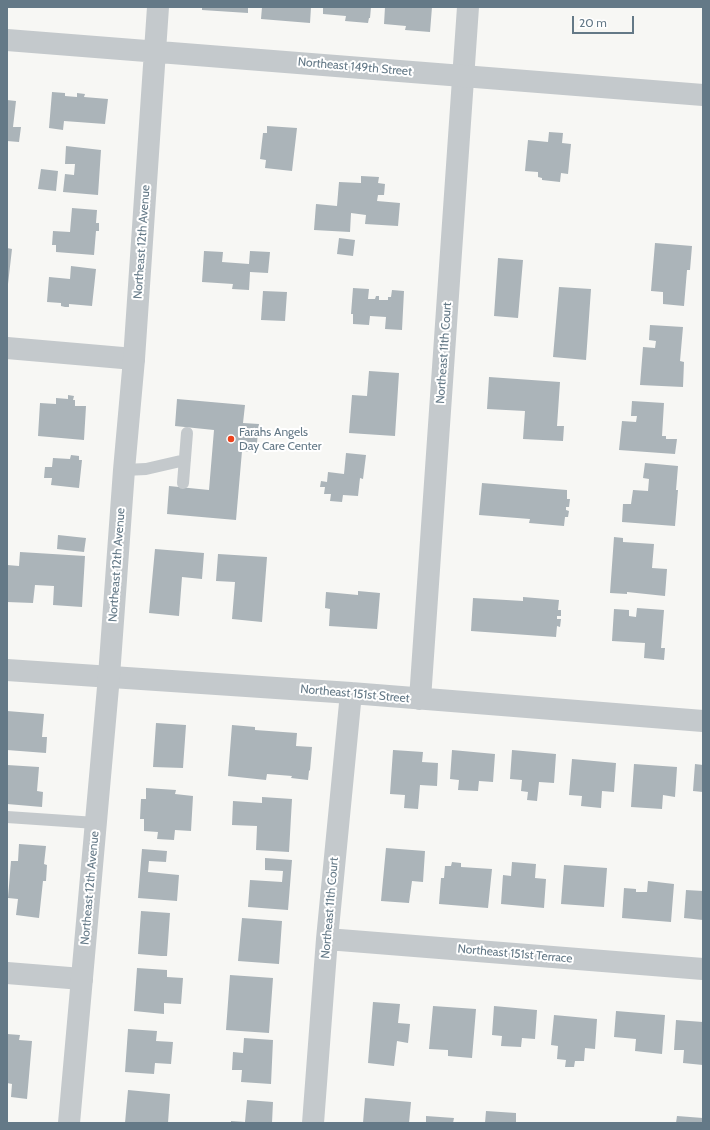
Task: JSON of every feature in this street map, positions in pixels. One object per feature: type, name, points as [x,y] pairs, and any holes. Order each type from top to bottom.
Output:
[{"type":"street","name":"Northeast 12th Avenue","points":[[69,1123],[109,676],[124,470],[134,359],[158,7]]},
{"type":"street","name":"Northeast 11th Court","points":[[420,699],[468,7]]},
{"type":"street","name":"Northeast 149th Street","points":[[7,40],[703,95]]},
{"type":"street","points":[[7,348],[134,359]]},
{"type":"street","name":"Northeast 151st Street","points":[[7,670],[352,693],[420,699],[703,715]]},
{"type":"street","name":"Northeast 11th Court","points":[[313,1123],[327,939],[352,693]]},
{"type":"street","name":"Northeast 151st Terrace","points":[[327,939],[703,969]]},
{"type":"street","points":[[7,973],[82,979]]},
{"type":"lane","points":[[182,483],[187,433]]},
{"type":"lane","points":[[124,470],[146,469],[185,460]]},
{"type":"lane","points":[[7,816],[96,823]]},
{"type":"building","points":[[202,7],[248,7],[248,13],[202,10]]},
{"type":"building","points":[[262,7],[311,7],[310,23],[261,19]]},
{"type":"building","points":[[323,7],[371,7],[370,18],[368,23],[345,21],[346,16],[323,14]]},
{"type":"building","points":[[385,7],[432,7],[430,32],[405,30],[406,26],[384,24]]},
{"type":"building","points":[[52,92],[65,93],[65,96],[77,97],[77,93],[85,94],[84,97],[108,99],[105,124],[64,121],[63,130],[49,128]]},
{"type":"building","points":[[7,100],[16,101],[13,127],[21,127],[19,142],[7,141]]},
{"type":"building","points":[[267,126],[297,128],[292,171],[265,168],[266,160],[260,159],[263,133],[267,133]]},
{"type":"building","points":[[549,132],[563,133],[562,143],[571,144],[568,174],[561,173],[560,182],[542,180],[542,178],[538,177],[538,172],[525,171],[528,140],[548,142]]},
{"type":"building","points":[[66,146],[101,150],[98,195],[63,192],[65,174],[74,175],[75,164],[65,164]]},
{"type":"building","points":[[41,169],[58,171],[56,191],[38,189]]},
{"type":"building","points":[[361,176],[379,177],[378,183],[385,184],[384,195],[378,195],[377,201],[400,203],[398,226],[365,224],[366,215],[351,213],[350,232],[314,230],[316,204],[337,206],[339,182],[361,183]]},
{"type":"building","points":[[72,208],[97,210],[96,223],[99,223],[99,231],[96,231],[94,255],[56,252],[56,245],[52,245],[53,231],[70,232]]},
{"type":"building","points":[[339,238],[355,240],[353,256],[337,254]]},
{"type":"building","points":[[655,243],[692,246],[690,270],[687,270],[684,306],[663,304],[663,292],[651,291]]},
{"type":"building","points":[[7,248],[12,249],[8,284],[7,284]]},
{"type":"building","points":[[204,251],[223,252],[222,262],[249,264],[250,251],[270,252],[268,273],[250,272],[249,290],[232,289],[233,284],[202,282]]},
{"type":"building","points":[[498,258],[523,260],[518,318],[494,316]]},
{"type":"building","points":[[71,266],[96,269],[92,306],[69,304],[69,307],[65,307],[61,306],[61,303],[47,302],[49,277],[70,279]]},
{"type":"building","points":[[559,287],[591,289],[586,360],[553,357]]},
{"type":"building","points":[[353,288],[369,289],[368,299],[375,299],[376,296],[379,296],[379,300],[388,300],[388,297],[391,297],[392,290],[404,291],[402,330],[385,329],[386,317],[370,316],[369,325],[353,324],[353,314],[351,314]]},
{"type":"building","points":[[263,291],[287,292],[285,321],[261,320]]},
{"type":"building","points":[[650,325],[683,327],[680,361],[684,362],[683,387],[640,385],[643,347],[655,348],[656,341],[649,340]]},
{"type":"building","points":[[369,371],[399,373],[395,436],[349,433],[352,395],[367,396]]},
{"type":"building","points":[[489,377],[560,382],[557,426],[564,426],[563,441],[523,439],[525,411],[487,409]]},
{"type":"building","points":[[68,395],[74,396],[73,400],[75,400],[75,406],[86,406],[84,440],[38,436],[40,403],[56,404],[56,398],[68,399]]},
{"type":"building","points":[[177,399],[245,405],[243,423],[259,424],[256,452],[242,451],[236,520],[167,514],[169,486],[209,490],[214,430],[175,426]]},
{"type":"building","points":[[632,401],[664,403],[662,436],[666,436],[666,439],[677,439],[675,454],[619,450],[622,421],[636,422],[637,416],[631,416]]},
{"type":"building","points":[[346,453],[366,455],[363,479],[360,478],[358,496],[343,495],[342,502],[330,501],[331,494],[324,494],[325,487],[320,487],[321,481],[327,482],[328,472],[344,474]]},
{"type":"building","points":[[71,455],[79,456],[79,460],[82,460],[79,488],[51,485],[52,478],[44,478],[45,467],[52,467],[53,458],[70,459]]},
{"type":"building","points":[[645,463],[678,466],[675,526],[622,522],[623,504],[631,504],[633,490],[648,491],[649,479],[643,478]]},
{"type":"building","points":[[482,483],[567,490],[567,499],[570,499],[569,507],[566,507],[566,510],[569,511],[568,517],[565,517],[564,526],[529,523],[530,519],[479,515]]},
{"type":"building","points":[[58,535],[86,538],[84,552],[57,549]]},
{"type":"building","points":[[614,537],[623,538],[623,542],[654,544],[652,568],[667,569],[665,596],[627,592],[627,594],[610,593]]},
{"type":"building","points":[[155,549],[204,553],[202,579],[182,577],[179,616],[149,613]]},
{"type":"building","points":[[20,552],[85,556],[82,607],[53,605],[54,586],[35,585],[33,603],[7,602],[7,565],[19,566]]},
{"type":"building","points":[[218,554],[267,557],[262,622],[232,619],[235,582],[216,581]]},
{"type":"building","points":[[358,591],[380,593],[377,629],[329,626],[330,609],[325,608],[326,592],[358,595]]},
{"type":"building","points":[[523,597],[559,600],[558,610],[561,610],[561,616],[557,616],[557,619],[561,619],[560,627],[557,626],[556,637],[471,631],[473,598],[523,601]]},
{"type":"building","points":[[637,608],[664,610],[661,648],[665,648],[664,660],[644,658],[645,643],[612,641],[614,609],[629,610],[629,616],[636,617]]},
{"type":"building","points":[[7,711],[44,714],[42,737],[47,737],[46,753],[7,750]]},
{"type":"building","points":[[156,723],[186,725],[183,768],[153,767]]},
{"type":"building","points":[[232,725],[255,727],[255,730],[297,733],[296,746],[312,747],[308,780],[291,778],[292,776],[267,774],[266,780],[228,776]]},
{"type":"building","points":[[393,750],[423,752],[422,762],[438,763],[437,786],[420,785],[418,809],[404,808],[405,795],[390,794]]},
{"type":"building","points":[[452,750],[495,754],[493,782],[479,781],[478,791],[458,790],[459,780],[450,779]]},
{"type":"building","points":[[512,750],[556,754],[554,783],[539,782],[537,801],[527,800],[528,792],[521,791],[522,780],[510,779]]},
{"type":"building","points":[[572,759],[616,763],[614,792],[602,791],[601,808],[581,806],[582,796],[569,795]]},
{"type":"building","points":[[634,764],[677,767],[675,797],[663,795],[662,809],[631,807]]},
{"type":"building","points":[[695,764],[703,765],[703,792],[693,791]]},
{"type":"building","points":[[7,765],[39,767],[37,791],[43,792],[42,807],[7,804]]},
{"type":"building","points":[[146,788],[176,790],[175,794],[193,796],[191,831],[175,830],[174,840],[157,839],[158,832],[144,831],[144,819],[140,819],[141,799],[146,799]]},
{"type":"building","points":[[262,797],[292,799],[289,852],[256,850],[257,826],[232,825],[233,801],[262,803]]},
{"type":"building","points":[[19,844],[46,846],[44,864],[47,865],[46,881],[43,881],[39,918],[16,915],[18,899],[8,898],[11,861],[18,861]]},
{"type":"building","points":[[386,848],[425,851],[423,882],[412,881],[409,903],[381,901]]},
{"type":"building","points":[[142,849],[167,851],[166,862],[149,861],[148,872],[179,875],[177,901],[138,898]]},
{"type":"building","points":[[265,858],[292,860],[288,910],[248,907],[250,880],[282,882],[283,871],[265,870]]},
{"type":"building","points":[[452,862],[461,863],[461,867],[492,869],[488,908],[439,904],[441,878],[444,878],[445,866],[451,866]]},
{"type":"building","points":[[512,862],[536,864],[535,878],[546,879],[544,908],[501,904],[503,875],[511,876]]},
{"type":"building","points":[[564,865],[607,868],[604,907],[561,904]]},
{"type":"building","points":[[648,881],[674,884],[671,922],[622,918],[624,888],[636,889],[636,892],[647,892]]},
{"type":"building","points":[[686,890],[703,891],[703,920],[684,918]]},
{"type":"building","points":[[141,911],[170,913],[167,956],[138,954]]},
{"type":"building","points":[[242,918],[282,921],[279,964],[238,961]]},
{"type":"building","points":[[137,968],[167,970],[167,977],[183,978],[181,1004],[164,1003],[164,1014],[134,1011]]},
{"type":"building","points":[[230,975],[273,978],[269,1033],[226,1030]]},
{"type":"building","points":[[373,1002],[400,1004],[398,1023],[410,1024],[408,1043],[397,1041],[394,1066],[368,1063]]},
{"type":"building","points":[[433,1006],[476,1009],[472,1058],[448,1056],[448,1050],[429,1049]]},
{"type":"building","points":[[494,1006],[537,1010],[535,1039],[522,1038],[521,1047],[501,1046],[502,1036],[492,1035]]},
{"type":"building","points":[[616,1011],[665,1015],[662,1054],[635,1051],[636,1039],[614,1037]]},
{"type":"building","points":[[554,1015],[597,1019],[595,1049],[585,1048],[584,1061],[575,1061],[574,1067],[565,1067],[566,1060],[557,1059],[558,1046],[551,1045]]},
{"type":"building","points":[[676,1020],[703,1022],[703,1065],[683,1063],[684,1050],[674,1050]]},
{"type":"building","points":[[128,1029],[157,1031],[156,1041],[173,1042],[171,1064],[155,1063],[154,1074],[125,1072]]},
{"type":"building","points":[[7,1034],[20,1035],[19,1040],[32,1041],[27,1099],[11,1097],[12,1084],[7,1083]]},
{"type":"building","points":[[244,1038],[273,1040],[271,1084],[241,1082],[242,1070],[232,1070],[233,1052],[243,1053]]},
{"type":"building","points":[[128,1090],[170,1094],[168,1123],[125,1123]]},
{"type":"building","points":[[365,1098],[411,1102],[409,1123],[363,1123]]},
{"type":"building","points":[[247,1100],[273,1102],[272,1123],[231,1123],[231,1121],[245,1122]]},
{"type":"building","points":[[486,1111],[516,1113],[516,1123],[485,1123]]},
{"type":"building","points":[[426,1116],[454,1118],[453,1123],[426,1123]]},
{"type":"building","points":[[677,1116],[703,1118],[703,1123],[676,1123]]},
{"type":"place","name":"Farahs Angels Day Care Center","points":[[231,439]]}]
